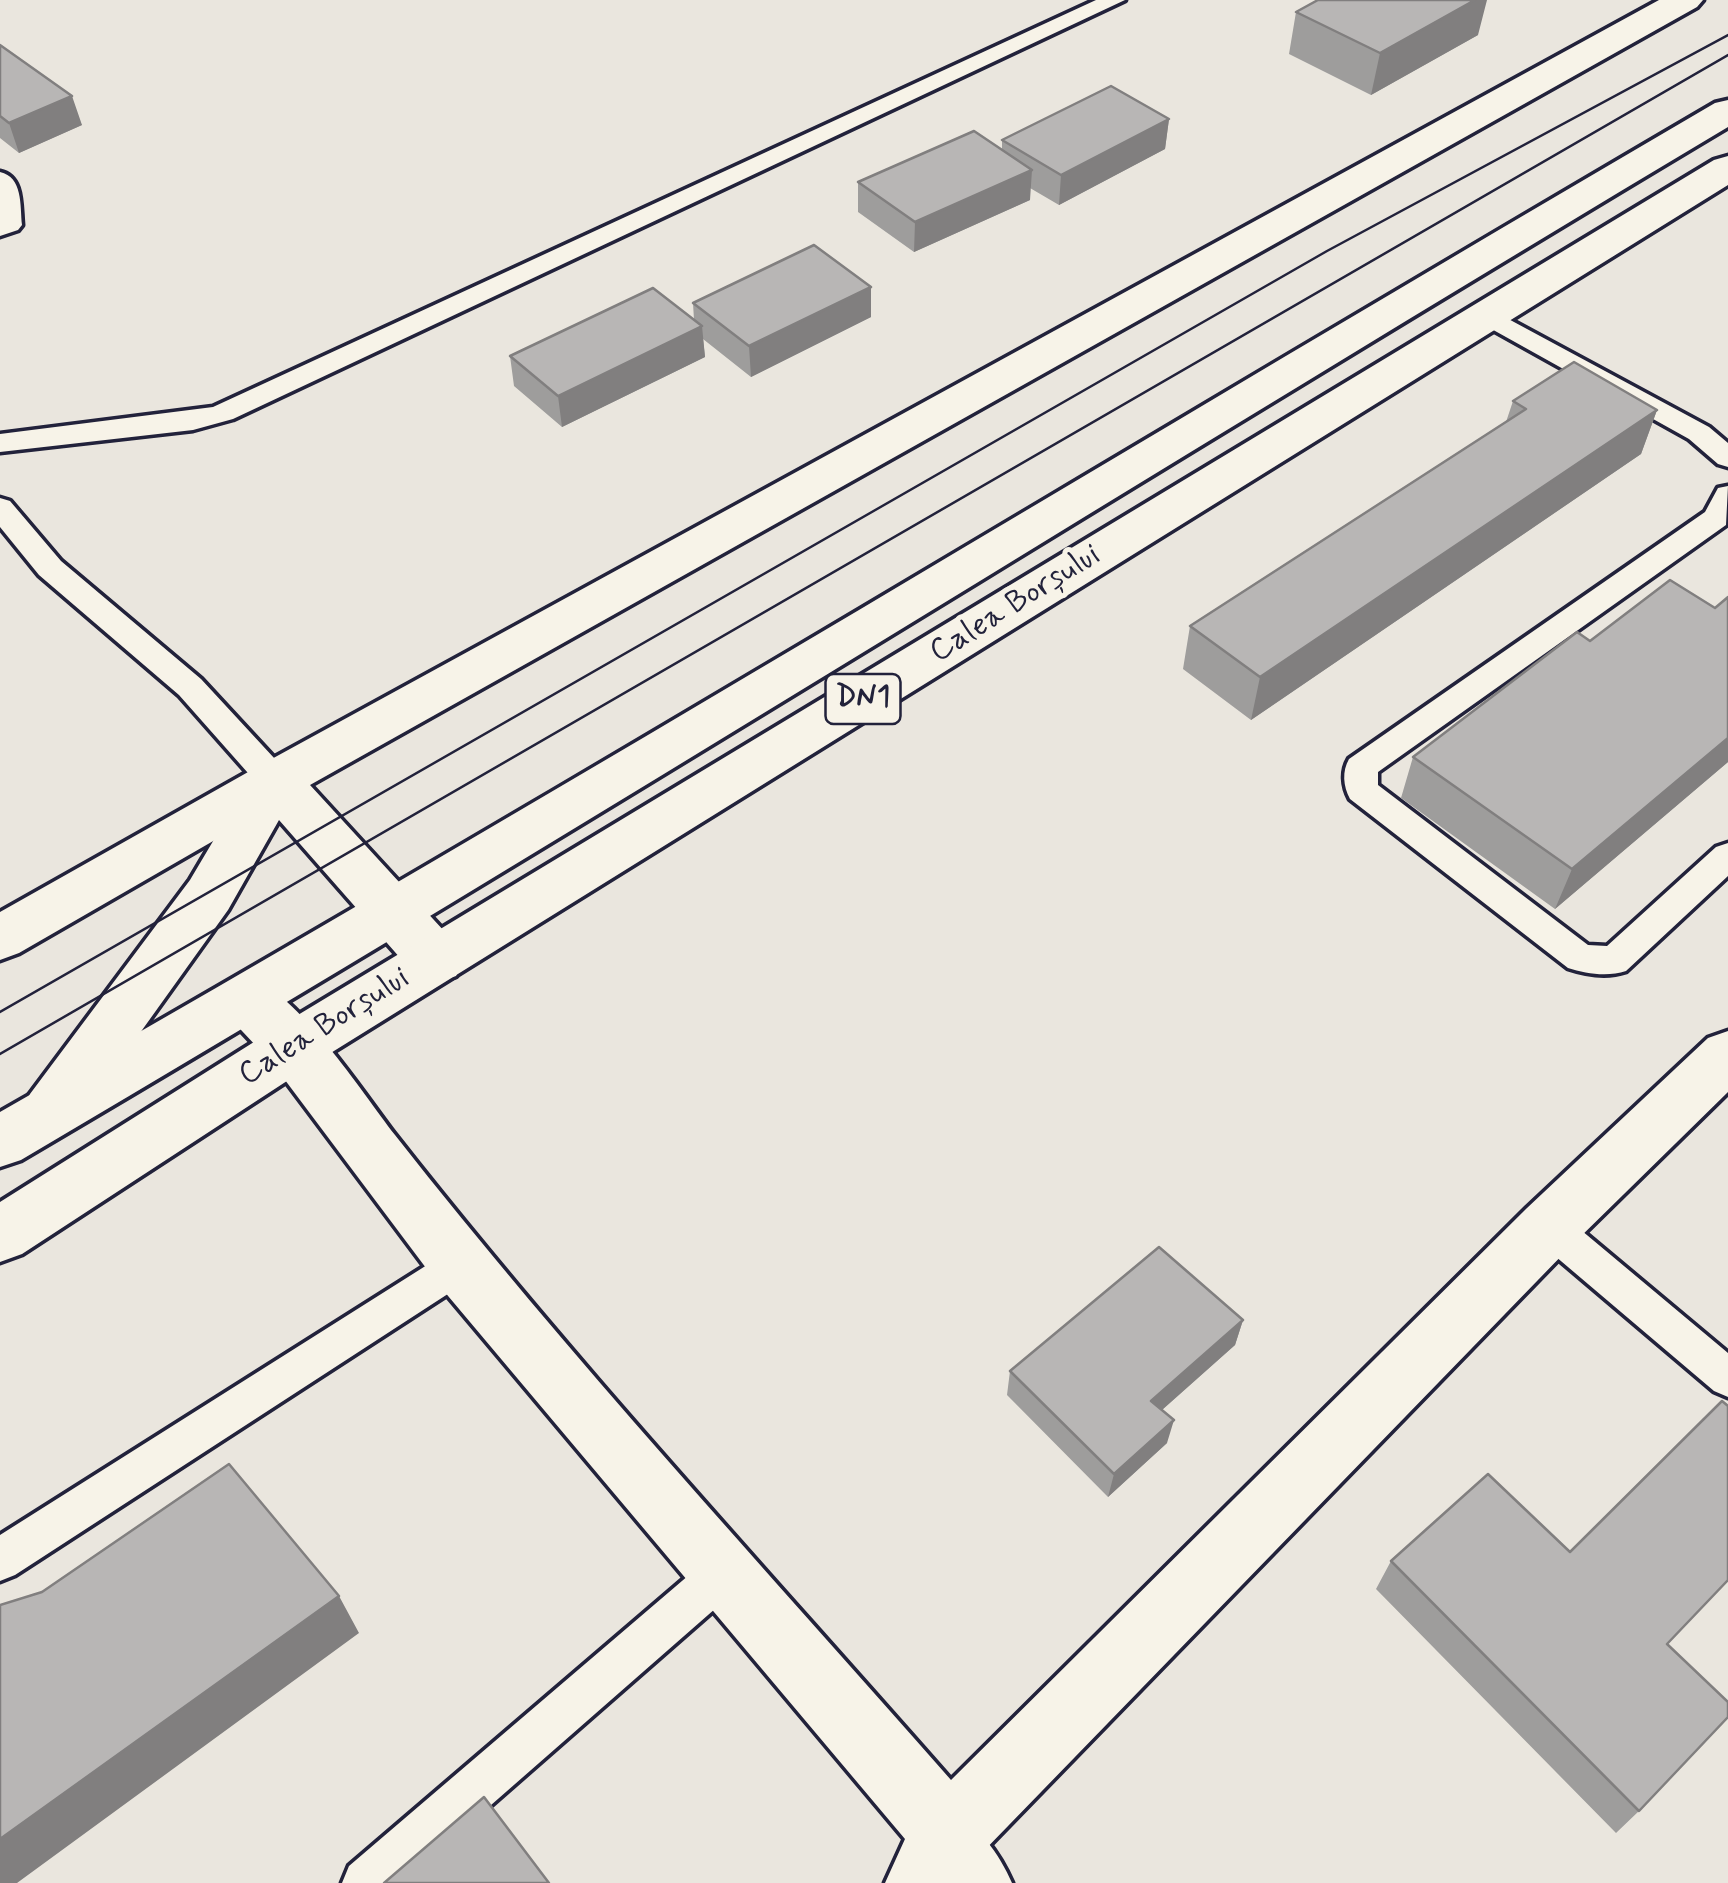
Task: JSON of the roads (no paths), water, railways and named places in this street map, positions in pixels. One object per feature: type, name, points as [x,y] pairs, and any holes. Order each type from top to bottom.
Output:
[{"type":"street","points":[[4,931],[1686,0]]},
{"type":"street","name":"Calea Borșului","points":[[0,1142],[394,914],[1204,422],[1728,111]]},
{"type":"street","name":"Calea Borșului","points":[[0,1235],[292,1047],[1728,168]]},
{"type":"street","points":[[276,781],[436,960]]},
{"type":"street","points":[[51,1112],[208,895],[276,781]]},
{"type":"street","points":[[247,999],[292,1047],[460,1265],[725,1572],[953,1867],[1549,1227],[1728,1055]]},
{"type":"lane","points":[[0,444],[193,421],[223,413],[1114,0]]},
{"type":"lane","points":[[0,179],[5,184],[9,224],[0,228]]},
{"type":"lane","points":[[1488,316],[1699,432],[1728,458]]},
{"type":"lane","points":[[0,508],[50,568],[190,687],[276,781]]},
{"type":"lane","points":[[1724,512],[1361,766],[1362,790],[1580,958],[1614,961],[1728,856]]},
{"type":"lane","points":[[1549,1227],[1728,1378]]},
{"type":"lane","points":[[0,1560],[460,1265]]},
{"type":"lane","points":[[366,1883],[725,1572]]},
{"type":"tram line","points":[[0,1012],[1327,251],[1728,35]]},
{"type":"tram line","points":[[0,1054],[1728,55]]}]
